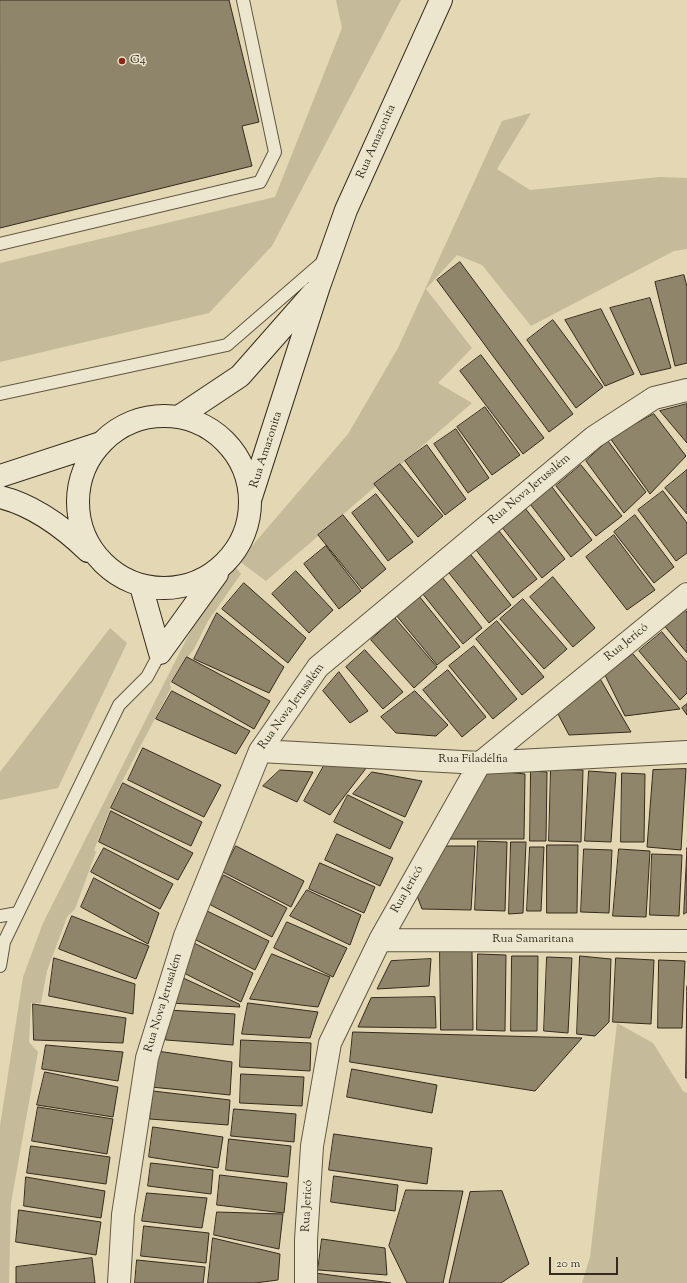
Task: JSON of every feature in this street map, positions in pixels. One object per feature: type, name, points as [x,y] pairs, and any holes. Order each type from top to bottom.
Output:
[{"type":"street","name":"Rua Amazonita","points":[[160,653],[222,567],[238,548],[248,524],[251,499],[319,286],[346,210],[441,0]]},
{"type":"street","name":"Rua Amazonita","points":[[180,416],[240,376],[319,286]]},
{"type":"street","name":"Rua Nova Jerusalém","points":[[119,1283],[123,1214],[147,1058],[185,936],[260,751],[318,667],[594,437],[654,398],[687,390]]},
{"type":"street","name":"Rua Amazonita","points":[[0,476],[101,442],[124,425],[151,416],[180,416],[207,427],[230,445],[245,470],[251,499]]},
{"type":"street","name":"Rua Amazonita","points":[[101,442],[85,466],[78,493],[79,521],[90,547],[108,569]]},
{"type":"street","name":"Rua Amazonita","points":[[0,497],[8,499],[46,517],[69,532],[108,569],[124,580],[141,586],[169,589],[197,583],[222,567]]},
{"type":"street","points":[[141,586],[160,653]]},
{"type":"street","name":"Rua Jericó","points":[[306,1283],[306,1240],[312,1146],[330,1043],[380,940],[480,762],[687,594]]},
{"type":"street","name":"Rua Filadélfia","points":[[260,751],[480,762],[687,752]]},
{"type":"street","name":"Rua Samaritana","points":[[380,940],[687,941]]},
{"type":"lane","points":[[0,244],[260,182],[274,152],[243,0]]},
{"type":"lane","points":[[0,394],[227,345],[330,256]]},
{"type":"lane","points":[[0,966],[4,942],[119,705],[147,677],[160,653]]},
{"type":"lane","points":[[0,916],[18,913]]},
{"type":"shaded area","points":[[336,0],[401,0],[272,246],[209,313],[0,362],[0,263],[275,197],[342,28]]},
{"type":"shaded area","points":[[531,113],[497,169],[530,190],[660,177],[687,178],[687,249],[674,251],[531,326],[482,265],[457,255],[426,289],[472,348],[438,383],[472,403],[266,581],[239,561],[348,434],[398,348],[502,121]]},
{"type":"shaded area","points":[[245,531],[248,542],[235,566],[241,574],[208,621],[194,649],[170,684],[171,688],[117,791],[94,850],[96,852],[75,909],[67,917],[47,971],[41,1003],[31,1003],[29,1042],[38,1052],[11,1203],[9,1283],[0,1283],[0,1126],[23,977],[43,923],[187,638]]},
{"type":"shaded area","points":[[110,628],[127,643],[58,788],[0,800],[0,772]]},
{"type":"shaded area","points":[[617,1023],[653,1043],[683,1091],[687,1093],[687,1283],[582,1283],[590,1257]]},
{"type":"building","name":"G4","points":[[0,0],[229,0],[259,122],[242,126],[252,166],[0,228]]},
{"type":"building","points":[[460,262],[573,414],[549,432],[437,280]]},
{"type":"building","points":[[684,275],[687,287],[687,363],[675,366],[655,282]]},
{"type":"building","points":[[650,298],[671,368],[641,375],[610,308]]},
{"type":"building","points":[[601,309],[634,374],[605,386],[565,320]]},
{"type":"building","points":[[553,320],[603,387],[576,408],[527,340]]},
{"type":"building","points":[[481,355],[544,438],[523,454],[460,371]]},
{"type":"building","points":[[687,404],[687,443],[660,411]]},
{"type":"building","points":[[485,407],[520,455],[492,475],[457,427]]},
{"type":"building","points":[[654,414],[686,456],[650,494],[610,438]]},
{"type":"building","points":[[456,429],[489,478],[468,493],[434,444]]},
{"type":"building","points":[[608,441],[646,492],[624,513],[586,461]]},
{"type":"building","points":[[427,445],[466,499],[445,515],[405,461]]},
{"type":"building","points":[[400,464],[443,516],[418,537],[374,484]]},
{"type":"building","points":[[581,465],[622,516],[596,536],[556,486]]},
{"type":"building","points":[[687,470],[687,514],[665,488]]},
{"type":"building","points":[[552,487],[592,540],[571,557],[530,504]]},
{"type":"building","points":[[663,491],[687,523],[687,553],[676,561],[638,510]]},
{"type":"building","points":[[376,494],[413,542],[388,561],[352,513]]},
{"type":"building","points":[[525,508],[565,559],[542,578],[501,526]]},
{"type":"building","points":[[343,515],[386,569],[362,589],[318,535]]},
{"type":"building","points":[[635,515],[674,567],[654,583],[614,532]]},
{"type":"building","points":[[499,531],[537,579],[513,598],[476,550]]},
{"type":"building","points":[[614,535],[655,590],[627,610],[586,557]]},
{"type":"building","points":[[326,546],[361,591],[339,609],[304,564]]},
{"type":"building","points":[[471,555],[511,605],[489,623],[449,573]]},
{"type":"building","points":[[296,571],[333,610],[309,633],[272,594]]},
{"type":"building","points":[[442,577],[482,628],[463,644],[422,593]]},
{"type":"building","points":[[553,577],[595,628],[573,647],[530,597]]},
{"type":"building","points":[[244,583],[306,638],[288,663],[222,609]]},
{"type":"building","points":[[419,596],[460,647],[437,665],[396,615]]},
{"type":"building","points":[[523,599],[567,649],[544,669],[500,619]]},
{"type":"building","points":[[682,606],[687,612],[687,653],[662,623]]},
{"type":"building","points":[[217,613],[284,667],[269,693],[194,659]]},
{"type":"building","points":[[395,618],[437,667],[414,688],[371,640]]},
{"type":"building","points":[[497,621],[544,677],[522,695],[476,639]]},
{"type":"building","points":[[662,632],[687,662],[687,693],[680,700],[639,651]]},
{"type":"building","points":[[474,646],[517,699],[493,719],[449,666]]},
{"type":"building","points":[[365,650],[403,692],[383,709],[346,667]]},
{"type":"building","points":[[633,654],[680,709],[625,716],[605,675]]},
{"type":"building","points":[[187,657],[270,701],[254,729],[172,682]]},
{"type":"building","points":[[448,670],[486,717],[462,737],[423,690]]},
{"type":"building","points":[[339,672],[368,711],[350,723],[323,691]]},
{"type":"building","points":[[599,677],[631,732],[569,735],[558,714]]},
{"type":"building","points":[[172,691],[250,731],[236,754],[156,719]]},
{"type":"building","points":[[415,691],[448,725],[436,736],[396,733],[381,717]]},
{"type":"building","points":[[687,704],[687,715],[682,708]]},
{"type":"building","points":[[143,748],[221,785],[204,817],[128,780]]},
{"type":"building","points":[[325,764],[367,767],[330,815],[304,801]]},
{"type":"building","points":[[551,769],[583,770],[581,842],[549,841]]},
{"type":"building","points":[[686,769],[681,850],[647,847],[653,770]]},
{"type":"building","points":[[280,770],[313,772],[297,802],[263,786]]},
{"type":"building","points":[[489,770],[525,774],[524,839],[445,839]]},
{"type":"building","points":[[531,771],[547,772],[546,841],[530,841]]},
{"type":"building","points":[[589,771],[616,773],[611,842],[585,841]]},
{"type":"building","points":[[372,772],[422,781],[405,817],[353,794]]},
{"type":"building","points":[[622,773],[645,774],[644,842],[621,842]]},
{"type":"building","points":[[123,783],[202,822],[191,846],[111,808]]},
{"type":"building","points":[[348,795],[403,822],[390,849],[334,822]]},
{"type":"building","points":[[111,811],[193,853],[178,880],[99,842]]},
{"type":"building","points":[[337,834],[393,858],[380,886],[325,860]]},
{"type":"building","points":[[478,841],[507,842],[505,911],[475,910]]},
{"type":"building","points":[[511,842],[526,842],[523,913],[509,914]]},
{"type":"building","points":[[547,845],[578,845],[577,913],[547,913]]},
{"type":"building","points":[[236,846],[304,881],[291,907],[223,872]]},
{"type":"building","points":[[444,846],[475,846],[471,910],[422,909],[416,893]]},
{"type":"building","points":[[530,847],[544,847],[541,911],[527,911]]},
{"type":"building","points":[[104,848],[173,884],[160,909],[91,872]]},
{"type":"building","points":[[687,848],[687,912],[684,914]]},
{"type":"building","points":[[584,849],[612,850],[609,913],[581,912]]},
{"type":"building","points":[[619,849],[650,851],[646,917],[613,916]]},
{"type":"building","points":[[652,854],[682,855],[679,916],[650,915]]},
{"type":"building","points":[[320,863],[375,887],[364,913],[309,889]]},
{"type":"building","points":[[224,875],[287,908],[272,937],[209,904]]},
{"type":"building","points":[[94,878],[159,913],[148,944],[81,907]]},
{"type":"building","points":[[307,890],[361,915],[350,945],[290,916]]},
{"type":"building","points":[[205,910],[269,941],[255,970],[192,938]]},
{"type":"building","points":[[72,916],[149,946],[136,979],[59,949]]},
{"type":"building","points":[[287,922],[347,948],[333,977],[274,948]]},
{"type":"building","points":[[194,943],[253,973],[241,1002],[180,971]]},
{"type":"building","points":[[440,951],[472,951],[473,1030],[441,1030]]},
{"type":"building","points":[[272,954],[330,977],[318,1007],[250,999]]},
{"type":"building","points":[[478,954],[506,955],[505,1031],[477,1030]]},
{"type":"building","points":[[512,956],[538,956],[537,1031],[511,1031]]},
{"type":"building","points":[[580,956],[611,959],[609,1022],[595,1036],[577,1034]]},
{"type":"building","points":[[547,957],[572,958],[568,1033],[544,1031]]},
{"type":"building","points":[[54,958],[135,984],[133,1014],[49,996]]},
{"type":"building","points":[[616,958],[654,960],[651,1024],[613,1022]]},
{"type":"building","points":[[431,959],[429,986],[377,989],[391,961]]},
{"type":"building","points":[[659,960],[685,961],[682,1028],[658,1028]]},
{"type":"building","points":[[179,976],[239,1004],[240,1007],[169,1003]]},
{"type":"building","points":[[687,986],[687,1078],[686,1078]]},
{"type":"building","points":[[435,997],[436,1028],[358,1027],[371,998]]},
{"type":"building","points":[[248,1003],[318,1012],[310,1038],[242,1034]]},
{"type":"building","points":[[33,1004],[126,1018],[123,1043],[34,1040]]},
{"type":"building","points":[[168,1010],[235,1014],[233,1045],[166,1040]]},
{"type":"building","points":[[353,1032],[582,1038],[535,1091],[350,1062]]},
{"type":"building","points":[[241,1040],[311,1043],[310,1071],[240,1067]]},
{"type":"building","points":[[46,1045],[123,1052],[118,1081],[42,1069]]},
{"type":"building","points":[[157,1051],[232,1062],[230,1095],[151,1087]]},
{"type":"building","points":[[352,1069],[437,1085],[432,1113],[347,1097]]},
{"type":"building","points":[[45,1072],[118,1087],[113,1117],[37,1105]]},
{"type":"building","points":[[241,1074],[304,1077],[302,1106],[240,1103]]},
{"type":"building","points":[[153,1091],[230,1100],[228,1125],[150,1119]]},
{"type":"building","points":[[38,1107],[113,1119],[107,1154],[32,1141]]},
{"type":"building","points":[[234,1109],[296,1114],[294,1142],[231,1136]]},
{"type":"building","points":[[153,1127],[223,1137],[218,1168],[149,1157]]},
{"type":"building","points":[[334,1134],[432,1148],[427,1184],[329,1170]]},
{"type":"building","points":[[229,1139],[291,1146],[288,1177],[226,1170]]},
{"type":"building","points":[[31,1146],[110,1157],[106,1184],[27,1173]]},
{"type":"building","points":[[151,1163],[213,1170],[211,1194],[148,1186]]},
{"type":"building","points":[[220,1175],[287,1183],[284,1213],[217,1205]]},
{"type":"building","points":[[334,1176],[398,1185],[395,1211],[331,1202]]},
{"type":"building","points":[[26,1177],[105,1191],[101,1218],[24,1206]]},
{"type":"building","points":[[406,1190],[463,1191],[443,1283],[407,1283],[389,1246]]},
{"type":"building","points":[[502,1191],[529,1264],[501,1283],[449,1283],[470,1192]]},
{"type":"building","points":[[147,1193],[207,1198],[202,1228],[142,1221]]},
{"type":"building","points":[[19,1210],[101,1222],[96,1255],[16,1242]]},
{"type":"building","points":[[217,1212],[283,1214],[279,1249],[214,1235]]},
{"type":"building","points":[[144,1226],[209,1233],[206,1263],[141,1256]]},
{"type":"building","points":[[213,1238],[280,1254],[278,1280],[255,1283],[208,1283]]},
{"type":"building","points":[[322,1239],[385,1248],[387,1275],[318,1270]]},
{"type":"building","points":[[92,1258],[95,1283],[16,1283],[16,1267]]},
{"type":"building","points":[[137,1260],[205,1267],[203,1283],[135,1283]]},
{"type":"building","points":[[315,1273],[391,1283],[315,1283]]},
{"type":"place","name":"G4","points":[[122,61]]}]
